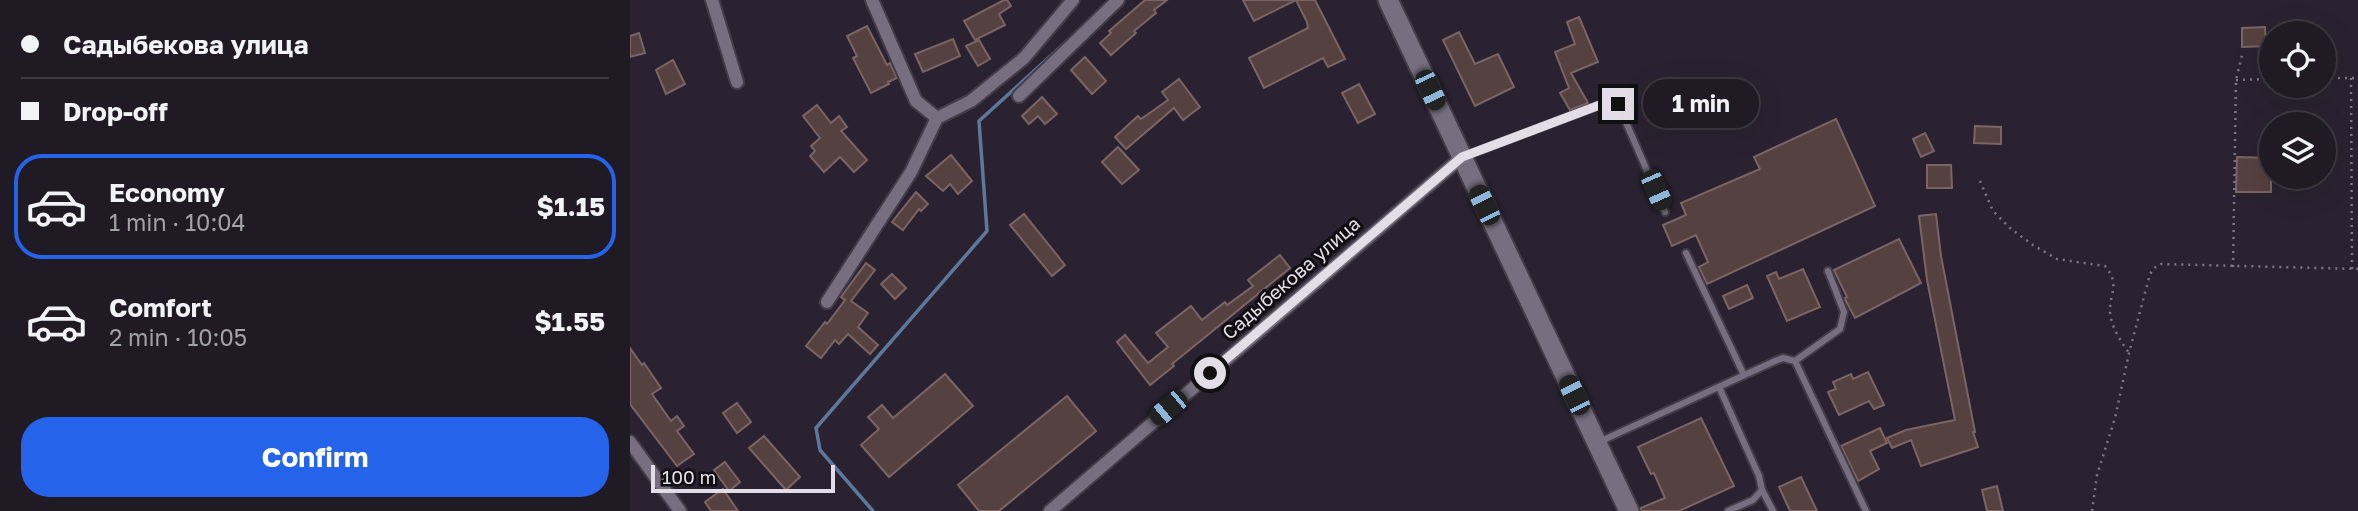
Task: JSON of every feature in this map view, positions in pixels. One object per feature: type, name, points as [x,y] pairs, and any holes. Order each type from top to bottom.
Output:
[{"type":"street","points":[[712,0],[737,82]]},
{"type":"street","points":[[872,0],[916,101],[937,118]]},
{"type":"street","points":[[827,302],[911,172],[937,118],[971,101],[1024,58],[1073,0]]},
{"type":"street","points":[[1019,96],[1118,0]]},
{"type":"street","points":[[1388,0],[1629,511]]},
{"type":"street","name":"Садыбекова улица","points":[[1050,511],[1462,157]]},
{"type":"street","points":[[630,442],[680,511]]},
{"type":"lane","points":[[1462,157],[1605,103],[1618,104],[1665,212]]},
{"type":"lane","points":[[1686,253],[1744,375]]},
{"type":"lane","points":[[1597,442],[1783,358],[1795,361],[1840,329],[1844,312],[1828,271]]},
{"type":"lane","points":[[1795,361],[1866,511]]},
{"type":"lane","points":[[1719,387],[1773,511]]},
{"type":"lane","points":[[1728,511],[1754,499],[1762,490]]},
{"type":"path","points":[[2233,267],[2236,80],[2242,55]]},
{"type":"path","points":[[2336,78],[2358,78]]},
{"type":"path","points":[[2351,78],[2352,269]]},
{"type":"path","points":[[2236,80],[2259,79]]},
{"type":"path","points":[[1980,181],[1993,211],[2033,245],[2057,259],[2105,267],[2113,276],[2110,311],[2113,327],[2129,354]]},
{"type":"path","points":[[2092,511],[2097,475],[2115,418],[2150,274],[2154,268],[2161,264],[2358,269]]},
{"type":"building","points":[[1004,0],[1011,6],[999,14],[1005,25],[975,40],[964,21]]},
{"type":"building","points":[[1145,0],[1167,0],[1111,55],[1100,43],[1111,33],[1109,31]]},
{"type":"building","points":[[1243,0],[1296,0],[1254,21]]},
{"type":"building","points":[[1296,0],[1315,0],[1345,59],[1328,67],[1323,58],[1264,88],[1249,58],[1308,28]]},
{"type":"building","points":[[1579,17],[1598,62],[1571,73],[1588,103],[1570,110],[1560,93],[1569,88],[1555,52],[1575,44],[1567,22]]},
{"type":"building","points":[[867,26],[887,65],[890,63],[897,78],[871,93],[853,58],[857,56],[847,36]]},
{"type":"building","points":[[2259,27],[2259,46],[2242,47],[2242,28]]},
{"type":"building","points":[[1459,32],[1475,64],[1498,54],[1514,87],[1475,106],[1443,40]]},
{"type":"building","points":[[639,33],[645,53],[630,57],[630,36]]},
{"type":"building","points":[[953,39],[960,56],[923,72],[915,54]]},
{"type":"building","points":[[979,40],[990,59],[978,66],[966,46]]},
{"type":"building","points":[[1085,57],[1106,81],[1092,94],[1071,70]]},
{"type":"building","points":[[673,60],[685,84],[666,94],[656,70]]},
{"type":"building","points":[[1179,79],[1200,107],[1183,120],[1174,108],[1126,149],[1115,137],[1138,116],[1141,119],[1168,100],[1162,92]]},
{"type":"building","points":[[1359,84],[1375,114],[1358,123],[1342,93]]},
{"type":"building","points":[[1042,97],[1057,114],[1045,124],[1038,116],[1029,124],[1022,116]]},
{"type":"building","points":[[817,105],[831,123],[839,116],[847,127],[841,131],[867,160],[854,172],[840,157],[824,172],[810,156],[815,151],[811,146],[820,138],[803,116]]},
{"type":"building","points":[[1836,119],[1875,206],[1707,284],[1699,267],[1708,262],[1696,235],[1672,246],[1663,225],[1686,215],[1681,203],[1760,169],[1754,157]]},
{"type":"building","points":[[1975,126],[2001,127],[2001,144],[1974,143]]},
{"type":"building","points":[[1925,133],[1934,151],[1921,157],[1913,139]]},
{"type":"building","points":[[1118,147],[1139,170],[1122,184],[1102,162]]},
{"type":"building","points":[[951,155],[972,181],[958,194],[950,184],[943,191],[926,176]]},
{"type":"building","points":[[2237,157],[2259,158],[2259,189],[2271,189],[2271,192],[2236,192]]},
{"type":"building","points":[[1927,165],[1951,165],[1952,188],[1927,188]]},
{"type":"building","points":[[916,192],[928,204],[921,211],[919,209],[903,230],[892,222]]},
{"type":"building","points":[[1024,214],[1065,265],[1052,276],[1010,225]]},
{"type":"building","points":[[1936,214],[1941,256],[1978,447],[1921,466],[1911,440],[1892,448],[1887,438],[1906,430],[1955,420],[1927,280],[1919,216]]},
{"type":"building","points":[[1899,239],[1921,283],[1855,318],[1834,270]]},
{"type":"building","points":[[1280,255],[1290,268],[1150,385],[1117,342],[1125,335],[1148,363],[1168,347],[1156,333],[1191,306],[1202,320],[1225,302],[1227,305],[1253,286],[1248,280]]},
{"type":"building","points":[[866,263],[875,270],[851,301],[868,313],[858,327],[878,345],[870,354],[848,334],[839,344],[835,340],[821,358],[806,346],[845,300],[841,297]]},
{"type":"building","points":[[1803,269],[1820,307],[1787,321],[1767,276],[1776,272],[1779,279]]},
{"type":"building","points":[[892,274],[906,288],[895,299],[881,284]]},
{"type":"building","points":[[1747,285],[1753,298],[1729,309],[1723,296]]},
{"type":"building","points":[[630,348],[661,388],[652,394],[671,421],[677,416],[684,426],[677,431],[694,454],[677,466],[630,404]]},
{"type":"building","points":[[1868,372],[1884,405],[1874,409],[1869,401],[1839,415],[1828,392],[1836,389],[1833,382],[1851,374],[1853,379]]},
{"type":"building","points":[[945,374],[973,406],[889,477],[861,445],[879,429],[868,417],[882,405],[893,418]]},
{"type":"building","points":[[1067,396],[1096,431],[999,511],[979,511],[958,485]]},
{"type":"building","points":[[737,403],[751,422],[737,433],[723,413]]},
{"type":"building","points":[[1701,418],[1734,486],[1679,511],[1641,511],[1641,508],[1665,498],[1638,447]]},
{"type":"building","points":[[1880,428],[1887,443],[1870,451],[1879,469],[1858,481],[1841,446]]},
{"type":"building","points":[[764,436],[800,477],[786,490],[749,448]]},
{"type":"building","points":[[725,462],[740,482],[729,491],[714,470]]},
{"type":"building","points":[[1801,477],[1817,511],[1790,511],[1779,487]]},
{"type":"building","points":[[1997,486],[2003,511],[1987,511],[1982,490]]},
{"type":"building","points":[[723,489],[738,511],[711,511],[705,502]]},
{"type":"waterway","points":[[873,511],[820,450],[816,428],[987,231],[979,121],[1067,41]]},
{"type":"route","points":[[1210,373],[1462,157],[1605,103],[1618,104]]}]
